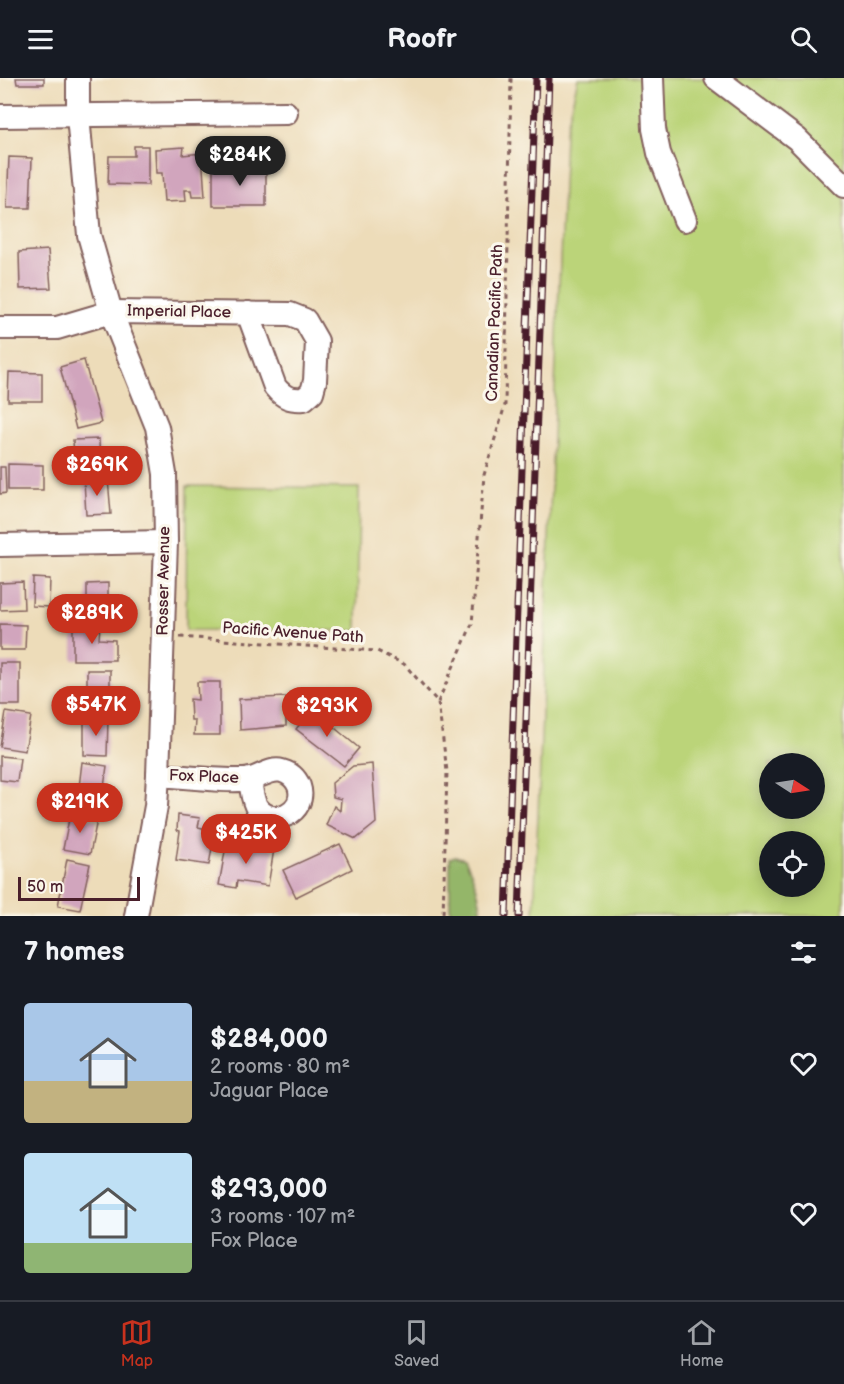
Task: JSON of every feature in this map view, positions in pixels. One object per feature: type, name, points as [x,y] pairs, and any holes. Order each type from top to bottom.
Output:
[{"type":"street","name":"Rosser Avenue","points":[[78,78],[78,116],[89,235],[111,312],[157,427],[165,474],[166,542],[156,806],[136,916]]},
{"type":"street","points":[[652,78],[654,129],[659,153],[685,220]]},
{"type":"street","points":[[716,78],[797,139],[844,186]]},
{"type":"street","points":[[0,116],[286,113]]},
{"type":"street","name":"Imperial Place","points":[[0,328],[57,328],[111,312],[248,313]]},
{"type":"street","points":[[0,544],[166,542]]},
{"type":"street","name":"Fox Place","points":[[158,775],[250,779]]},
{"type":"path","name":"Canadian Pacific Path","points":[[438,702],[471,624],[484,475],[506,405],[510,78]]},
{"type":"path","name":"Pacific Avenue Path","points":[[163,636],[377,651],[404,664],[438,702]]},
{"type":"path","points":[[438,702],[447,771],[443,916]]},
{"type":"green space","points":[[578,78],[844,78],[844,916],[534,916],[565,135]]},
{"type":"green space","points":[[187,486],[359,488],[357,631],[186,630]]},
{"type":"green space","points":[[455,856],[465,859],[469,866],[480,901],[482,916],[450,916],[450,858]]},
{"type":"building","points":[[16,78],[44,78],[44,84],[17,84]]},
{"type":"building","points":[[134,146],[148,146],[148,185],[108,184],[109,156],[134,156]]},
{"type":"building","points":[[184,147],[183,155],[202,153],[205,197],[192,197],[191,190],[185,190],[186,201],[164,202],[162,173],[156,173],[155,149]]},
{"type":"building","points":[[9,157],[32,158],[30,208],[7,208]]},
{"type":"building","points":[[266,167],[266,206],[213,206],[213,168]]},
{"type":"building","points":[[48,250],[51,288],[20,289],[19,252]]},
{"type":"building","points":[[84,360],[101,423],[76,429],[60,367]]},
{"type":"building","points":[[9,372],[42,373],[42,401],[8,401]]},
{"type":"building","points":[[99,439],[100,473],[75,475],[73,440]]},
{"type":"building","points":[[8,464],[43,465],[43,490],[8,490]]},
{"type":"building","points":[[0,467],[5,467],[6,493],[0,494]]},
{"type":"building","points":[[108,479],[111,514],[86,515],[84,480]]},
{"type":"building","points":[[33,578],[50,579],[49,607],[32,606]]},
{"type":"building","points":[[23,582],[24,609],[0,610],[0,583]]},
{"type":"building","points":[[108,583],[108,620],[87,620],[87,584]]},
{"type":"building","points":[[0,624],[26,625],[25,650],[0,650]]},
{"type":"building","points":[[73,625],[100,626],[99,639],[115,640],[115,660],[73,660]]},
{"type":"building","points":[[0,663],[20,663],[20,705],[0,705]]},
{"type":"building","points":[[87,670],[110,670],[110,700],[87,700]]},
{"type":"building","points":[[197,682],[220,682],[220,735],[194,735],[195,720],[191,720],[190,699],[198,700]]},
{"type":"building","points":[[286,697],[286,726],[240,730],[239,699]]},
{"type":"building","points":[[312,709],[359,748],[344,766],[296,729]]},
{"type":"building","points":[[6,712],[31,716],[25,751],[0,747]]},
{"type":"building","points":[[84,718],[108,719],[107,756],[84,755]]},
{"type":"building","points":[[0,756],[20,758],[17,782],[0,780]]},
{"type":"building","points":[[82,762],[107,766],[101,808],[77,804]]},
{"type":"building","points":[[372,764],[376,823],[356,839],[326,825],[334,806],[340,811],[341,799],[333,797],[332,783],[353,766]]},
{"type":"building","points":[[70,814],[97,820],[90,854],[63,849]]},
{"type":"building","points":[[178,815],[200,818],[198,827],[215,831],[209,865],[176,860],[180,831],[177,830]]},
{"type":"building","points":[[227,840],[274,849],[268,886],[237,881],[236,888],[219,885]]},
{"type":"building","points":[[340,844],[352,869],[296,897],[283,870]]},
{"type":"building","points":[[67,859],[90,864],[80,910],[58,906]]},
{"type":"railway","points":[[506,916],[536,78]]},
{"type":"railway","points":[[519,916],[549,78]]}]
